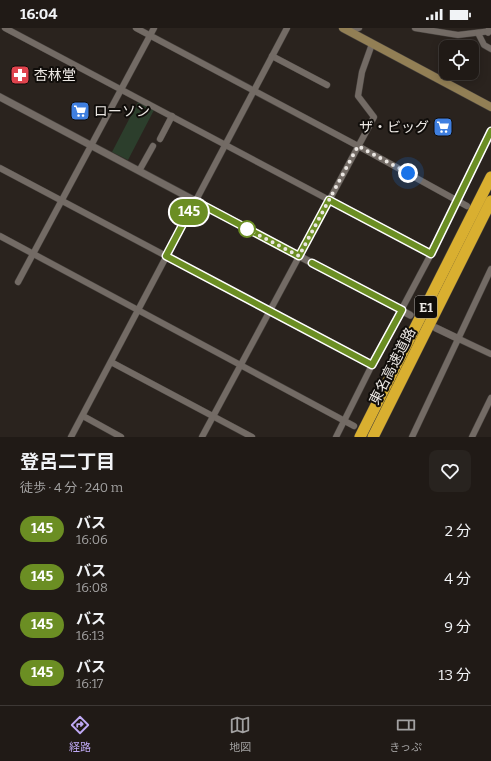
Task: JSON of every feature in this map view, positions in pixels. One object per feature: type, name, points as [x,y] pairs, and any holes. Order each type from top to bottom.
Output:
[{"type":"highway","name":"東名高速道路","points":[[360,437],[491,177]]},
{"type":"highway","name":"東名高速道路","points":[[373,437],[491,201]]},
{"type":"main road","points":[[346,30],[491,107]]},
{"type":"street","points":[[5,28],[431,254]]},
{"type":"street","points":[[136,28],[254,90],[467,206]]},
{"type":"street","points":[[18,282],[154,28]]},
{"type":"street","points":[[71,437],[287,28]]},
{"type":"street","points":[[346,30],[359,28]]},
{"type":"street","points":[[415,28],[458,35],[478,33],[489,30]]},
{"type":"street","points":[[478,33],[484,45],[491,49]]},
{"type":"street","points":[[202,437],[374,117],[358,96],[362,72],[372,44]]},
{"type":"street","points":[[272,56],[328,85]]},
{"type":"street","points":[[0,97],[410,315]]},
{"type":"street","points":[[160,139],[172,116]]},
{"type":"street","points":[[336,437],[458,201],[491,131]]},
{"type":"street","points":[[140,171],[153,146]]},
{"type":"street","points":[[0,168],[372,365]]},
{"type":"street","points":[[0,236],[354,426]]},
{"type":"street","points":[[412,437],[491,269]]},
{"type":"street","points":[[436,328],[491,354]]},
{"type":"street","points":[[111,362],[252,437]]},
{"type":"street","points":[[472,437],[491,398]]},
{"type":"street","points":[[83,416],[121,437]]},
{"type":"green space","points":[[138,102],[154,110],[128,160],[112,152]]},
{"type":"bus line","name":"145","points":[[312,263],[402,310],[372,365],[166,256],[195,201],[299,256],[329,200],[431,254],[491,131]]},
{"type":"place","name":"杏林堂","points":[[20,75]]},
{"type":"place","name":"ローソン","points":[[80,111]]},
{"type":"place","name":"ザ・ビッグ","points":[[443,127]]},
{"type":"route","points":[[247,229],[299,256],[358,146],[408,173]]}]
